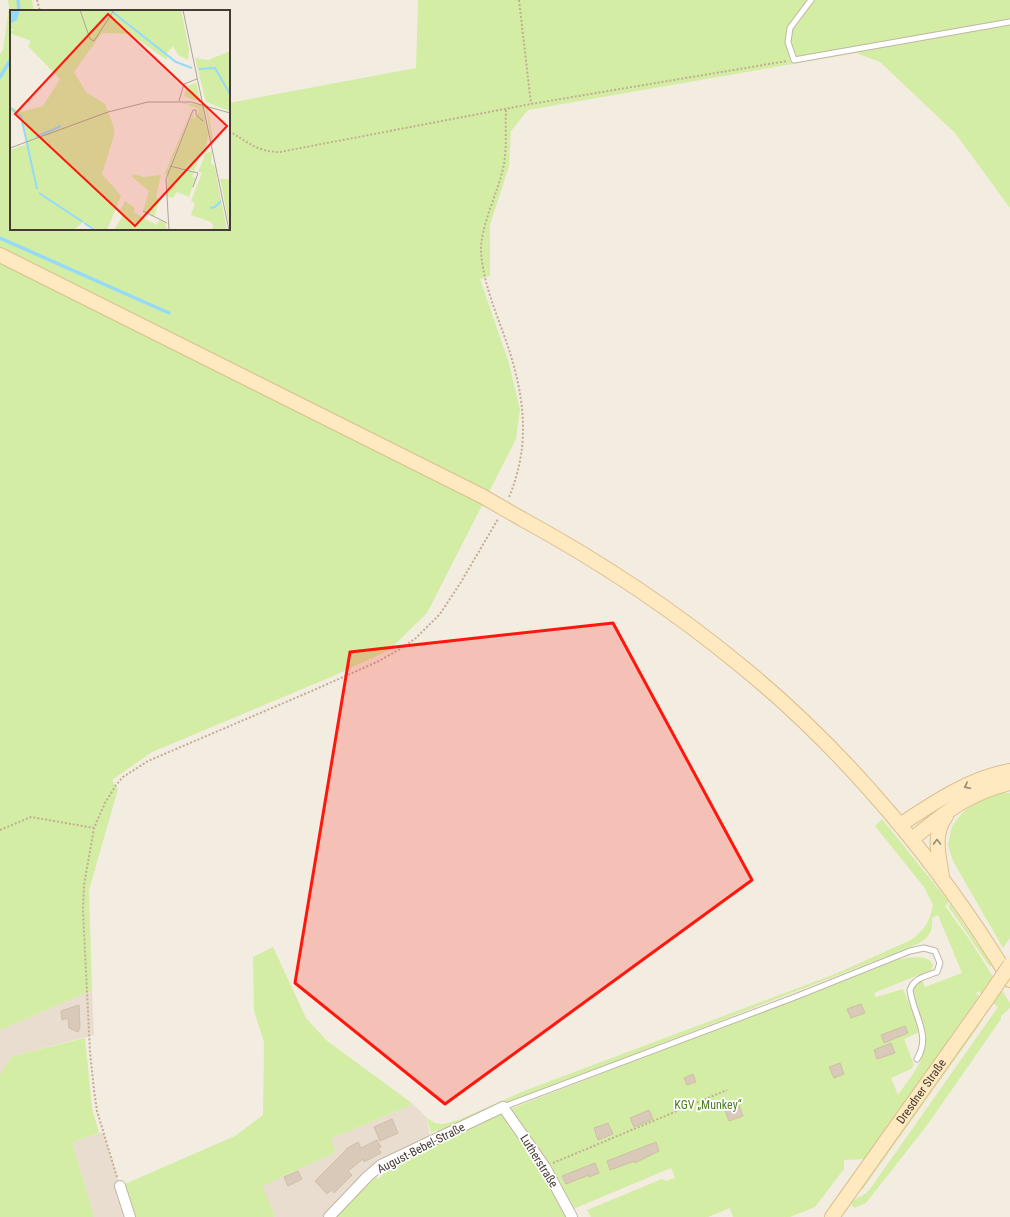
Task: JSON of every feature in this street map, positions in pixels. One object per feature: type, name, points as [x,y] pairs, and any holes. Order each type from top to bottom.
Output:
[{"type":"main road","points":[[0,255],[482,496],[561,540],[668,610],[741,666],[835,752],[912,839],[989,946],[1010,980]]},
{"type":"main road","points":[[900,825],[968,785],[984,778],[1010,771]]},
{"type":"main road","points":[[912,839],[951,808],[988,788],[1010,783]]},
{"type":"main road","points":[[942,879],[937,835],[941,822],[951,808]]},
{"type":"main road","name":"Dresdner Straße","points":[[832,1217],[1010,965]]},
{"type":"street","name":"Lutherstraße","points":[[503,1107],[545,1167],[572,1217]]},
{"type":"street","name":"August-Bebel-Straße","points":[[329,1217],[368,1176],[382,1165],[503,1107]]},
{"type":"street","points":[[120,1186],[130,1217]]},
{"type":"lane","points":[[811,0],[790,28],[788,42],[794,60],[1010,22]]},
{"type":"lane","points":[[503,1107],[795,997],[883,960],[924,948],[935,951],[940,963],[937,972],[916,980],[910,990],[923,1036],[922,1047],[916,1059]]},
{"type":"path","points":[[37,0],[40,10]]},
{"type":"path","points":[[519,0],[531,104]]},
{"type":"path","points":[[230,132],[259,149],[267,152],[280,152],[531,104],[794,60]]},
{"type":"path","points":[[506,110],[504,164],[487,222],[481,251],[485,281],[513,363],[523,408],[524,435]]},
{"type":"path","points":[[120,1186],[97,1111],[90,1052],[83,911],[84,885],[94,828],[105,803],[116,785],[133,770],[174,749],[321,687],[400,649],[428,627],[440,614],[461,582]]},
{"type":"path","points":[[0,830],[32,817],[94,828]]},
{"type":"path","points":[[545,1167],[727,1090]]},
{"type":"highlighted area","points":[[613,623],[752,880],[445,1104],[295,983],[350,652]]},
{"type":"shaded area","points":[[92,990],[94,1035],[12,1056],[0,1075],[0,1030]]},
{"type":"shaded area","points":[[413,1104],[427,1118],[430,1137],[378,1162],[362,1175],[324,1217],[273,1217],[275,1216],[261,1186],[336,1152],[330,1139]]},
{"type":"shaded area","points":[[103,1132],[130,1217],[94,1217],[72,1142]]},
{"type":"green space","points":[[8,0],[32,0],[34,10],[10,10],[10,230],[230,230],[230,103],[416,68],[418,0],[1010,0],[1010,208],[955,133],[880,62],[856,53],[528,110],[511,131],[509,166],[490,225],[490,276],[480,279],[509,363],[520,410],[516,439],[427,613],[388,651],[331,677],[152,752],[112,780],[118,789],[89,890],[92,990],[0,1030],[0,54],[3,50],[9,7]]},
{"type":"green space","points":[[1001,793],[1010,793],[1010,938],[1003,948],[953,861],[948,845],[952,826],[962,813],[977,801]]},
{"type":"green space","name":"KGV „Munkey“","points":[[882,819],[949,902],[945,906],[969,939],[1010,1003],[1010,1008],[1001,1016],[1001,1019],[928,1124],[866,1203],[855,1208],[850,1204],[870,1189],[998,1007],[978,991],[976,994],[979,996],[866,1159],[844,1160],[844,1169],[815,1207],[790,1217],[733,1217],[730,1208],[708,1217],[591,1217],[587,1210],[662,1179],[666,1181],[675,1178],[671,1168],[571,1210],[510,1109],[895,960],[916,957],[931,961],[933,965],[931,970],[874,993],[876,997],[903,989],[919,1027],[918,1033],[904,1039],[914,1065],[911,1069],[891,1078],[898,1095],[914,1073],[923,1055],[924,1049],[925,1032],[914,1003],[913,996],[913,990],[916,984],[922,980],[925,987],[962,973],[938,915],[932,918],[931,931],[928,936],[915,945],[526,1096],[439,1136],[437,1130],[431,1133],[427,1118],[435,1123],[443,1124],[458,1120],[524,1091],[835,974],[911,940],[920,933],[926,925],[933,905],[924,887],[875,826]]},
{"type":"green space","points":[[950,904],[992,965],[990,967],[948,906]]},
{"type":"green space","points":[[273,947],[306,1018],[326,1040],[413,1104],[330,1139],[336,1152],[262,1186],[275,1216],[273,1217],[130,1217],[120,1186],[235,1136],[263,1115],[264,1042],[254,1011],[253,957]]},
{"type":"green space","points":[[980,1018],[983,1019],[978,1027],[862,1190],[860,1189]]},
{"type":"green space","points":[[85,1038],[92,1108],[99,1133],[72,1142],[94,1217],[0,1217],[0,1075],[12,1056]]},
{"type":"green space","points":[[499,1113],[505,1117],[542,1169],[567,1217],[334,1217],[374,1175],[378,1179],[385,1173],[382,1169]]},
{"type":"building","points":[[861,1004],[865,1013],[851,1018],[847,1009]]},
{"type":"building","points":[[79,1005],[80,1027],[78,1032],[69,1028],[68,1018],[62,1020],[61,1011]]},
{"type":"building","points":[[905,1026],[908,1033],[884,1043],[881,1035]]},
{"type":"building","points":[[891,1043],[895,1053],[877,1059],[874,1050]]},
{"type":"building","points":[[840,1063],[844,1074],[834,1078],[829,1067]]},
{"type":"building","points":[[693,1074],[696,1082],[687,1085],[684,1078]]},
{"type":"building","points":[[739,1105],[743,1116],[729,1121],[725,1110]]},
{"type":"building","points":[[649,1110],[653,1119],[634,1127],[630,1118]]},
{"type":"building","points":[[392,1119],[398,1133],[380,1141],[374,1127]]},
{"type":"building","points":[[608,1123],[613,1134],[598,1140],[594,1128]]},
{"type":"building","points":[[377,1140],[381,1147],[378,1148],[381,1153],[364,1162],[363,1159],[348,1171],[352,1175],[334,1193],[331,1190],[327,1194],[315,1181],[346,1149],[358,1142],[361,1148]]},
{"type":"building","points":[[656,1142],[659,1151],[635,1163],[635,1161],[610,1170],[607,1161]]},
{"type":"building","points":[[595,1163],[599,1173],[589,1177],[589,1175],[566,1184],[562,1176]]},
{"type":"building","points":[[298,1171],[302,1179],[288,1186],[284,1177]]},
{"type":"waterway","points":[[18,0],[19,10]]},
{"type":"waterway","points":[[0,77],[10,61]]},
{"type":"waterway","points":[[0,238],[169,313]]}]
